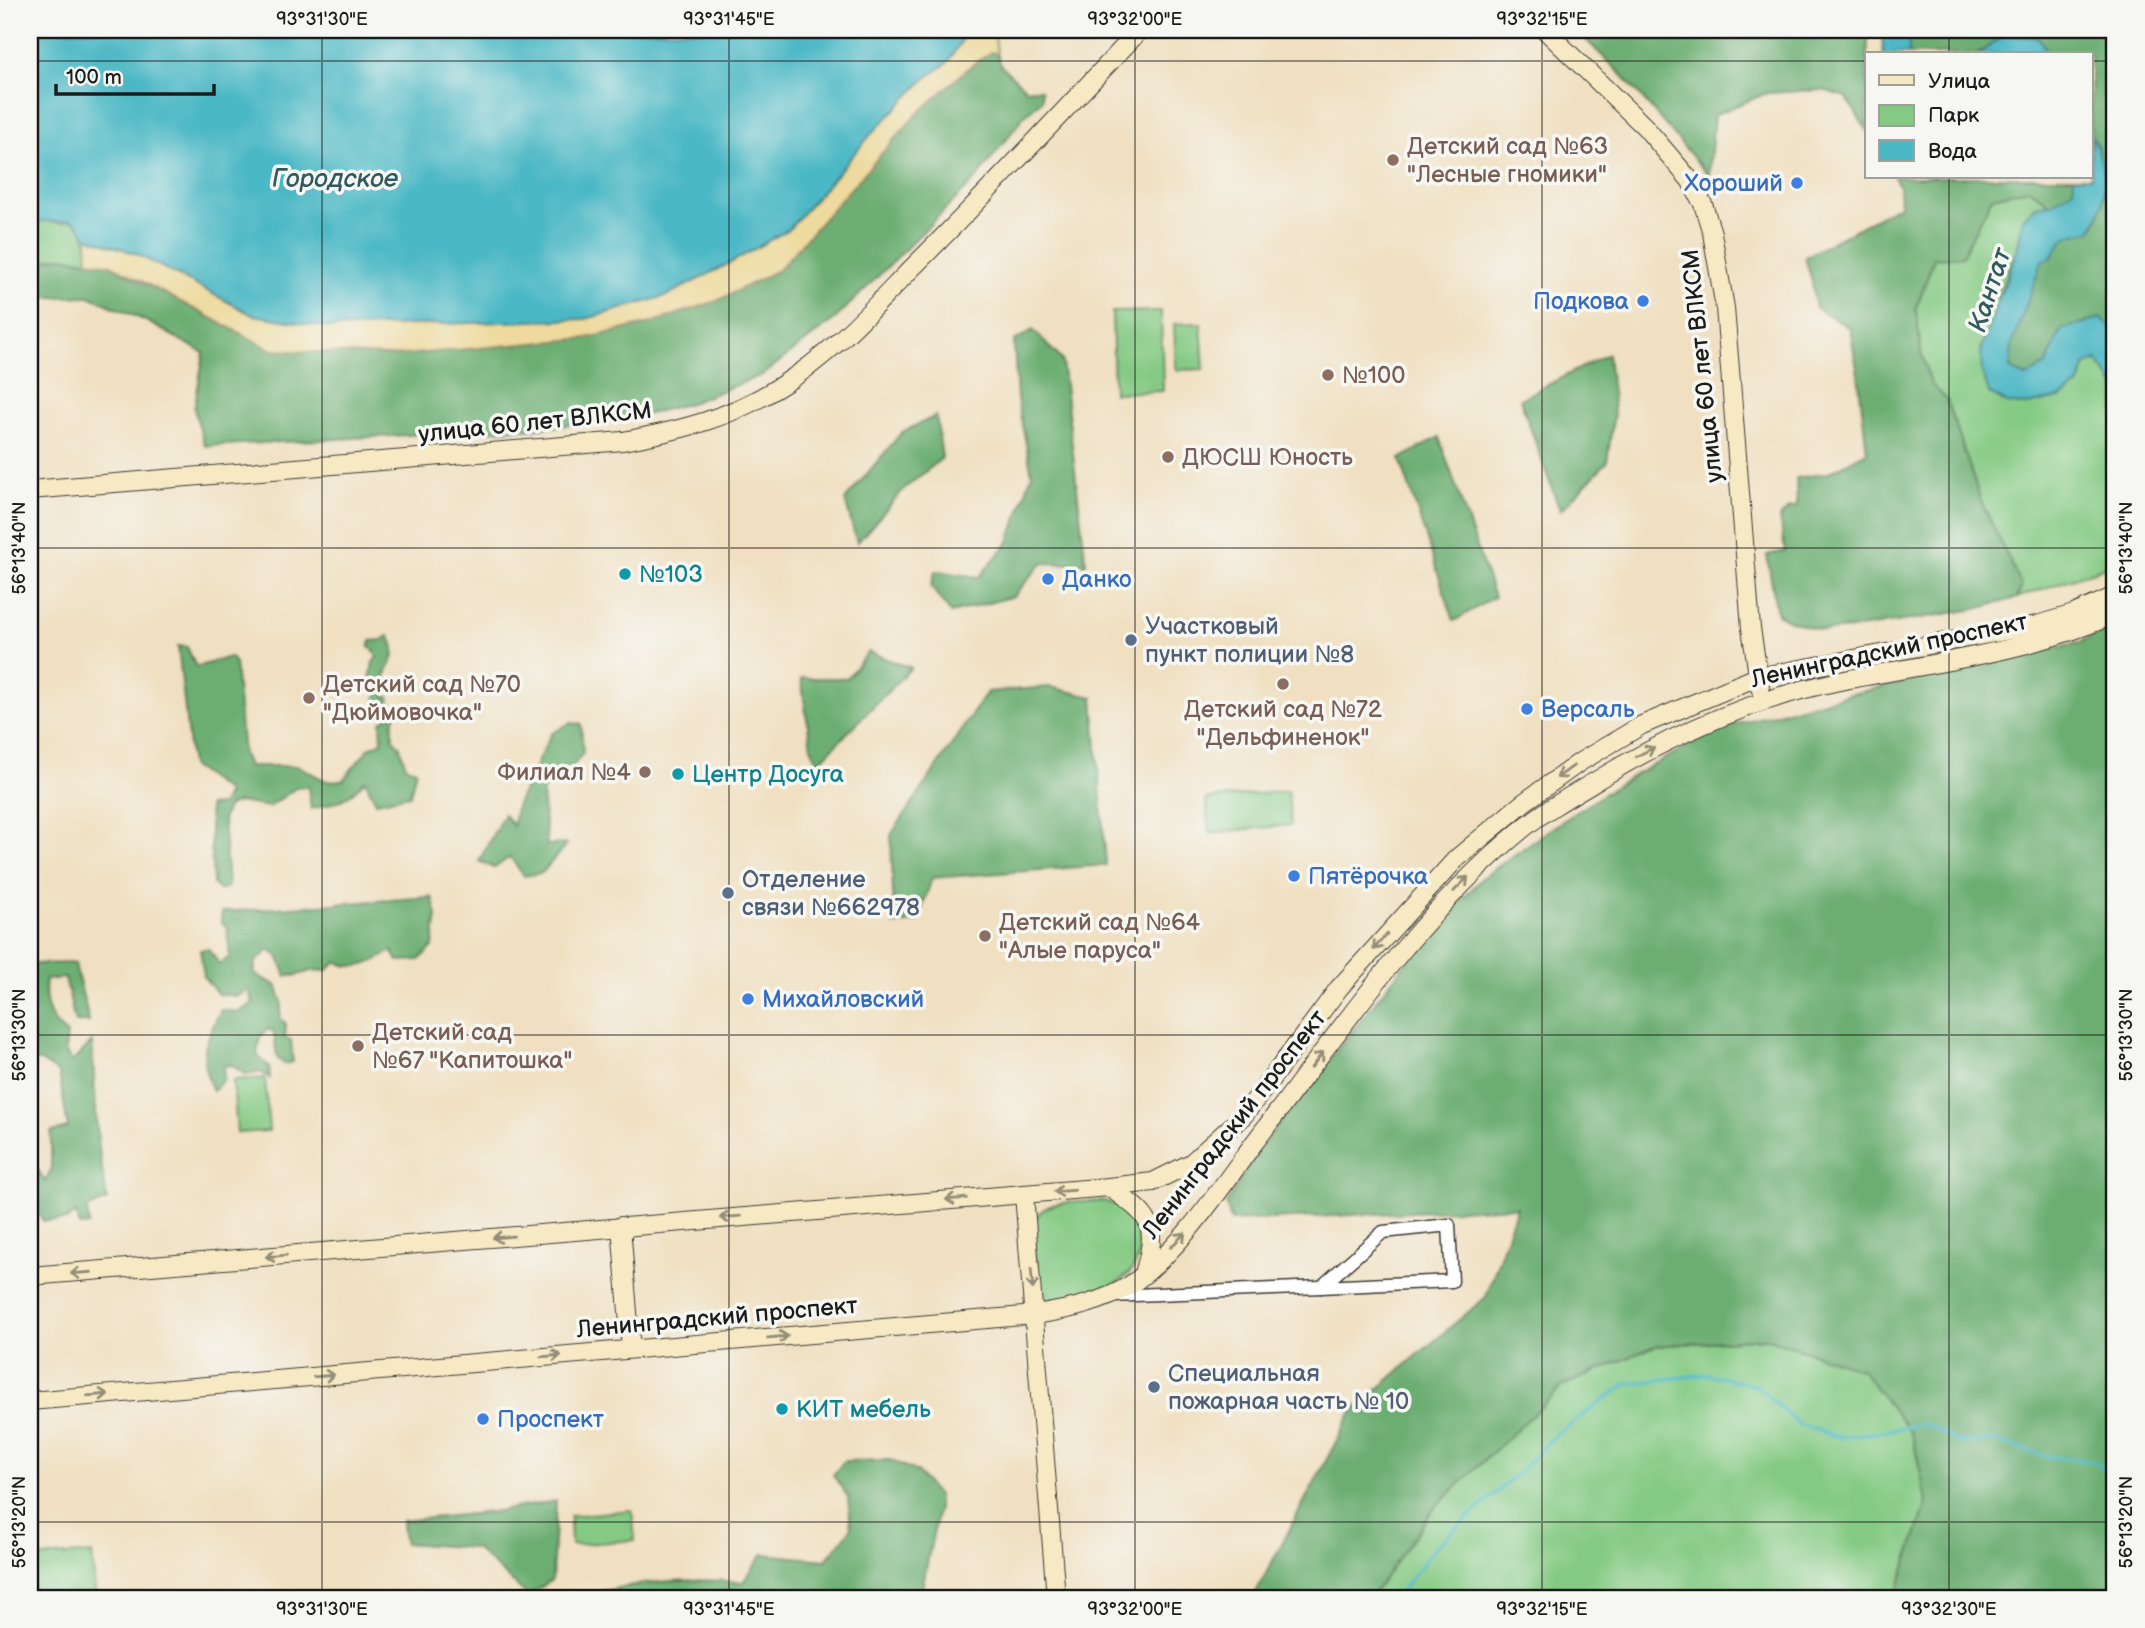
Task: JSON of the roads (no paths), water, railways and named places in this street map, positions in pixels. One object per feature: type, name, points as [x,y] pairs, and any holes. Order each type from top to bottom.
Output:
[{"type":"main road","name":"улица 60 лет ВЛКСМ","points":[[30,490],[623,441],[679,431],[726,415],[781,386],[828,353],[946,235],[1140,30]]},
{"type":"main road","name":"улица 60 лет ВЛКСМ","points":[[1545,30],[1645,127],[1690,180],[1703,204],[1712,233],[1725,309],[1751,628],[1757,677],[1764,700]]},
{"type":"main road","name":"Ленинградский проспект","points":[[30,1276],[1153,1182],[1191,1163],[1244,1115],[1339,988],[1456,859],[1523,803],[1580,762],[1642,725],[1757,677],[2037,625],[2074,614],[2115,596]]},
{"type":"main road","name":"Ленинградский проспект","points":[[30,1401],[1035,1315],[1075,1308],[1108,1296],[1129,1286],[1188,1231],[1360,1004],[1466,878],[1533,821],[1622,765],[1678,735],[1764,700],[1832,683],[2000,652],[2078,630],[2115,614]]},
{"type":"main road","points":[[1109,1187],[1140,1209],[1148,1222],[1153,1239],[1144,1273]]},
{"type":"main road","points":[[1024,1194],[1056,1598]]},
{"type":"main road","points":[[621,1226],[631,1349]]},
{"type":"street","points":[[1108,1296],[1321,1287],[1452,1281],[1449,1225],[1383,1232],[1321,1287]]},
{"type":"water","name":"Городское","points":[[30,30],[964,30],[961,42],[947,63],[925,79],[874,131],[789,229],[666,296],[586,319],[330,328],[253,315],[137,254],[87,237],[77,223],[71,220],[30,221]]},
{"type":"water","points":[[1882,30],[1909,30],[1909,52],[1883,52]]},
{"type":"water","points":[[2005,35],[2039,38],[2048,52],[1981,52]]},
{"type":"water","points":[[2092,137],[2101,159],[2104,183],[2104,195],[2097,219],[2091,231],[2066,237],[2051,258],[2042,261],[2012,344],[2010,369],[2026,377],[2046,365],[2061,330],[2100,318],[2115,333],[2115,386],[2097,360],[2086,365],[2078,386],[2059,398],[2028,405],[2008,404],[1989,393],[1982,373],[1981,349],[2018,247],[2023,219],[2036,206],[2051,204],[2073,189],[2074,178],[2092,178]]},
{"type":"waterway","points":[[1396,1598],[1437,1545],[1516,1475],[1554,1436],[1626,1384],[1708,1374],[1757,1386],[1798,1424],[1841,1438],[1926,1424],[1960,1443],[1990,1440],[2050,1457],[2094,1461],[2115,1478]]},
{"type":"place","name":"Детский сад №63 \"Лесные гномики\"","points":[[1393,160]]},
{"type":"place","name":"Хороший","points":[[1797,183]]},
{"type":"place","name":"Подкова","points":[[1643,301]]},
{"type":"place","name":"№100","points":[[1328,375]]},
{"type":"place","name":"ДЮСШ Юность","points":[[1168,457]]},
{"type":"place","name":"№103","points":[[625,574]]},
{"type":"place","name":"Данко","points":[[1048,579]]},
{"type":"place","name":"Участковый пункт полиции №8","points":[[1131,640]]},
{"type":"place","name":"Детский сад №72 \"Дельфиненок\"","points":[[1283,684]]},
{"type":"place","name":"Детский сад №70 \"Дюймовочка\"","points":[[309,698]]},
{"type":"place","name":"Версаль","points":[[1527,709]]},
{"type":"place","name":"Филиал №4","points":[[645,772]]},
{"type":"place","name":"Центр Досуга","points":[[678,774]]},
{"type":"place","name":"Пятёрочка","points":[[1294,876]]},
{"type":"place","name":"Отделение связи №662978","points":[[728,893]]},
{"type":"place","name":"Детский сад №64 \"Алые паруса\"","points":[[985,936]]},
{"type":"place","name":"Михайловский","points":[[748,999]]},
{"type":"place","name":"Детский сад №67 \"Капитошка\"","points":[[358,1046]]},
{"type":"place","name":"Специальная пожарная часть № 10","points":[[1154,1387]]},
{"type":"place","name":"КИТ мебель","points":[[782,1409]]},
{"type":"place","name":"Проспект","points":[[483,1419]]},
{"type":"water label","name":"Кантат","points":[[1989,290]]}]
